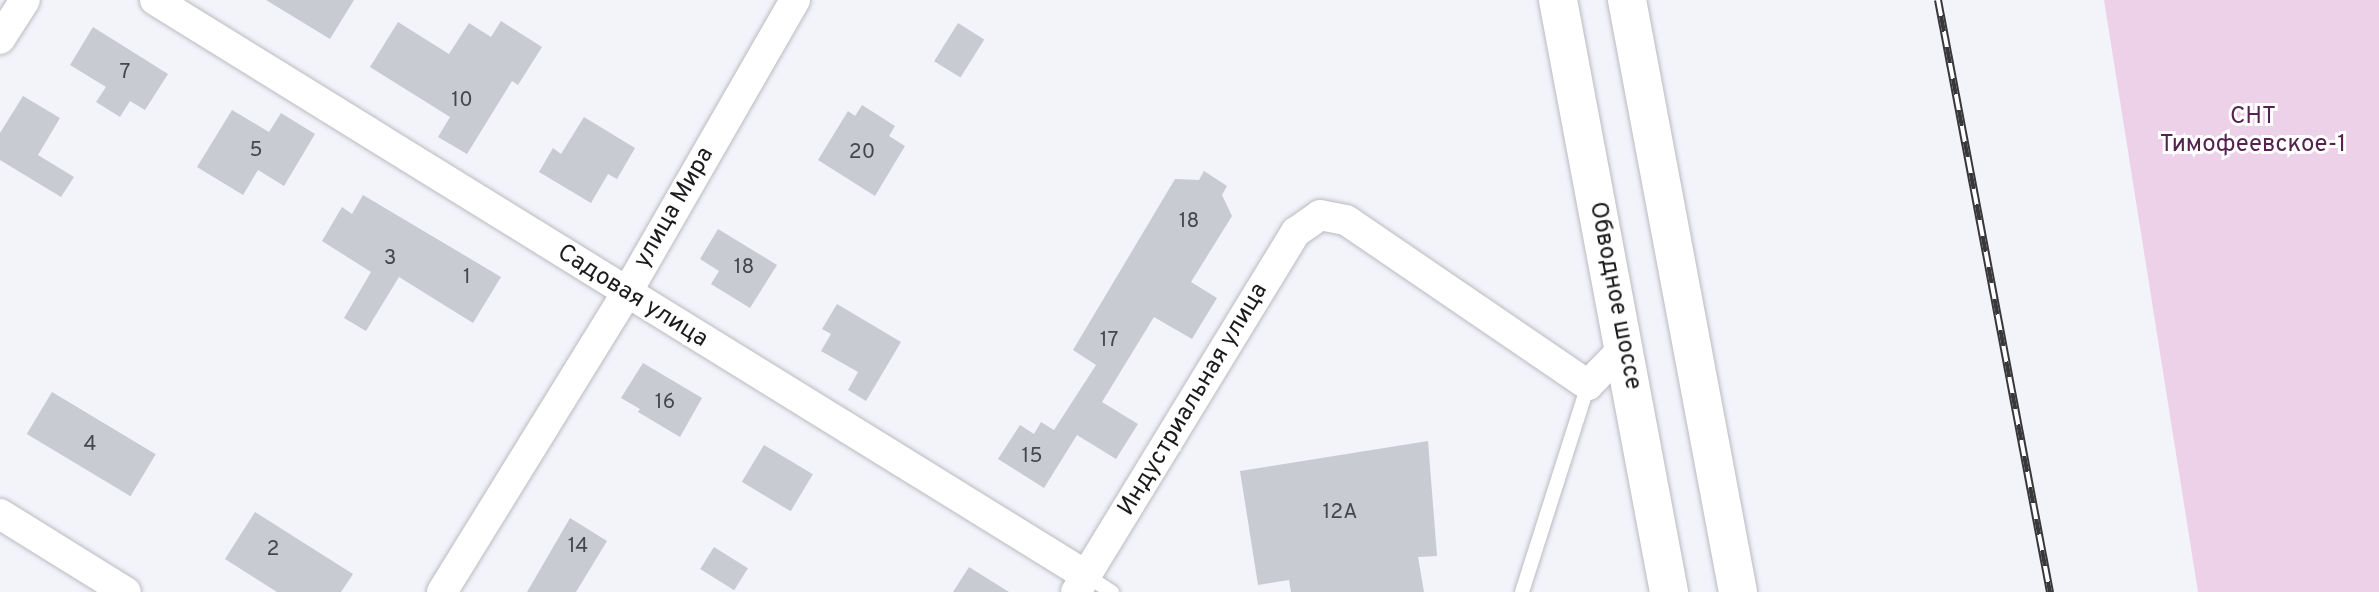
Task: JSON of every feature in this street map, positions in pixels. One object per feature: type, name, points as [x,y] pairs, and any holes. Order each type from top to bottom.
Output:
[{"type":"main road","name":"Обводное шоссе","points":[[1558,0],[1669,592]]},
{"type":"main road","points":[[1627,0],[1738,592]]},
{"type":"street","points":[[0,39],[24,0]]},
{"type":"street","name":"Садовая улица","points":[[155,0],[626,294],[1081,584]]},
{"type":"street","name":"улица Мира","points":[[442,592],[626,294],[795,0]]},
{"type":"street","name":"Индустриальная улица","points":[[1081,584],[1296,232],[1320,215],[1346,220],[1588,385]]},
{"type":"street","points":[[1588,385],[1624,348]]},
{"type":"street","points":[[0,514],[126,592]]},
{"type":"lane","points":[[1522,592],[1588,385]]},
{"type":"lane","name":"Садовая улица","points":[[1081,584],[1112,592]]},
{"type":"green space","name":"СНТ Тимофеевское-1","points":[[2104,0],[2379,0],[2379,592],[2198,592]]},
{"type":"building","points":[[266,0],[354,0],[330,39]]},
{"type":"building","points":[[501,21],[542,47],[518,85],[512,81],[467,154],[438,137],[450,117],[370,67],[398,22],[449,54],[469,23],[491,37]]},
{"type":"building","points":[[958,23],[984,39],[960,78],[934,61]]},
{"type":"building","points":[[93,27],[168,74],[145,110],[130,101],[120,117],[96,102],[106,87],[70,65]]},
{"type":"building","points":[[23,96],[60,118],[38,155],[74,177],[61,197],[0,160],[0,133]]},
{"type":"building","points":[[862,105],[895,126],[889,136],[905,146],[875,196],[818,160],[848,111],[855,116]]},
{"type":"building","points":[[232,110],[269,132],[281,113],[315,134],[284,186],[258,170],[243,195],[197,167]]},
{"type":"building","points":[[584,117],[635,148],[617,179],[608,174],[591,203],[539,172],[553,148],[561,154]]},
{"type":"building","points":[[1204,171],[1227,186],[1222,195],[1232,216],[1191,282],[1217,298],[1192,339],[1154,317],[1102,402],[1138,424],[1116,459],[1077,435],[1044,488],[998,459],[1020,425],[1034,434],[1041,422],[1054,430],[1096,365],[1073,350],[1175,179],[1199,180]]},
{"type":"building","points":[[363,195],[501,277],[473,323],[399,277],[366,331],[344,318],[371,272],[322,241],[342,207],[352,214]]},
{"type":"building","points":[[718,229],[777,265],[750,308],[711,284],[719,271],[700,259]]},
{"type":"building","points":[[837,304],[901,342],[866,401],[848,390],[858,372],[821,351],[831,334],[822,329]]},
{"type":"building","points":[[643,363],[702,398],[680,437],[638,412],[640,409],[621,398]]},
{"type":"building","points":[[52,392],[156,454],[130,496],[27,434]]},
{"type":"building","points":[[1428,441],[1437,556],[1418,557],[1424,592],[1291,592],[1289,580],[1258,585],[1240,471]]},
{"type":"building","points":[[764,445],[813,474],[791,511],[742,482]]},
{"type":"building","points":[[255,512],[353,574],[341,592],[277,592],[225,559]]},
{"type":"building","points":[[570,518],[607,541],[576,592],[527,592]]},
{"type":"building","points":[[714,547],[748,568],[734,590],[700,569]]},
{"type":"building","points":[[969,567],[1009,592],[953,592]]},
{"type":"railway","points":[[1938,0],[2050,592]]}]
